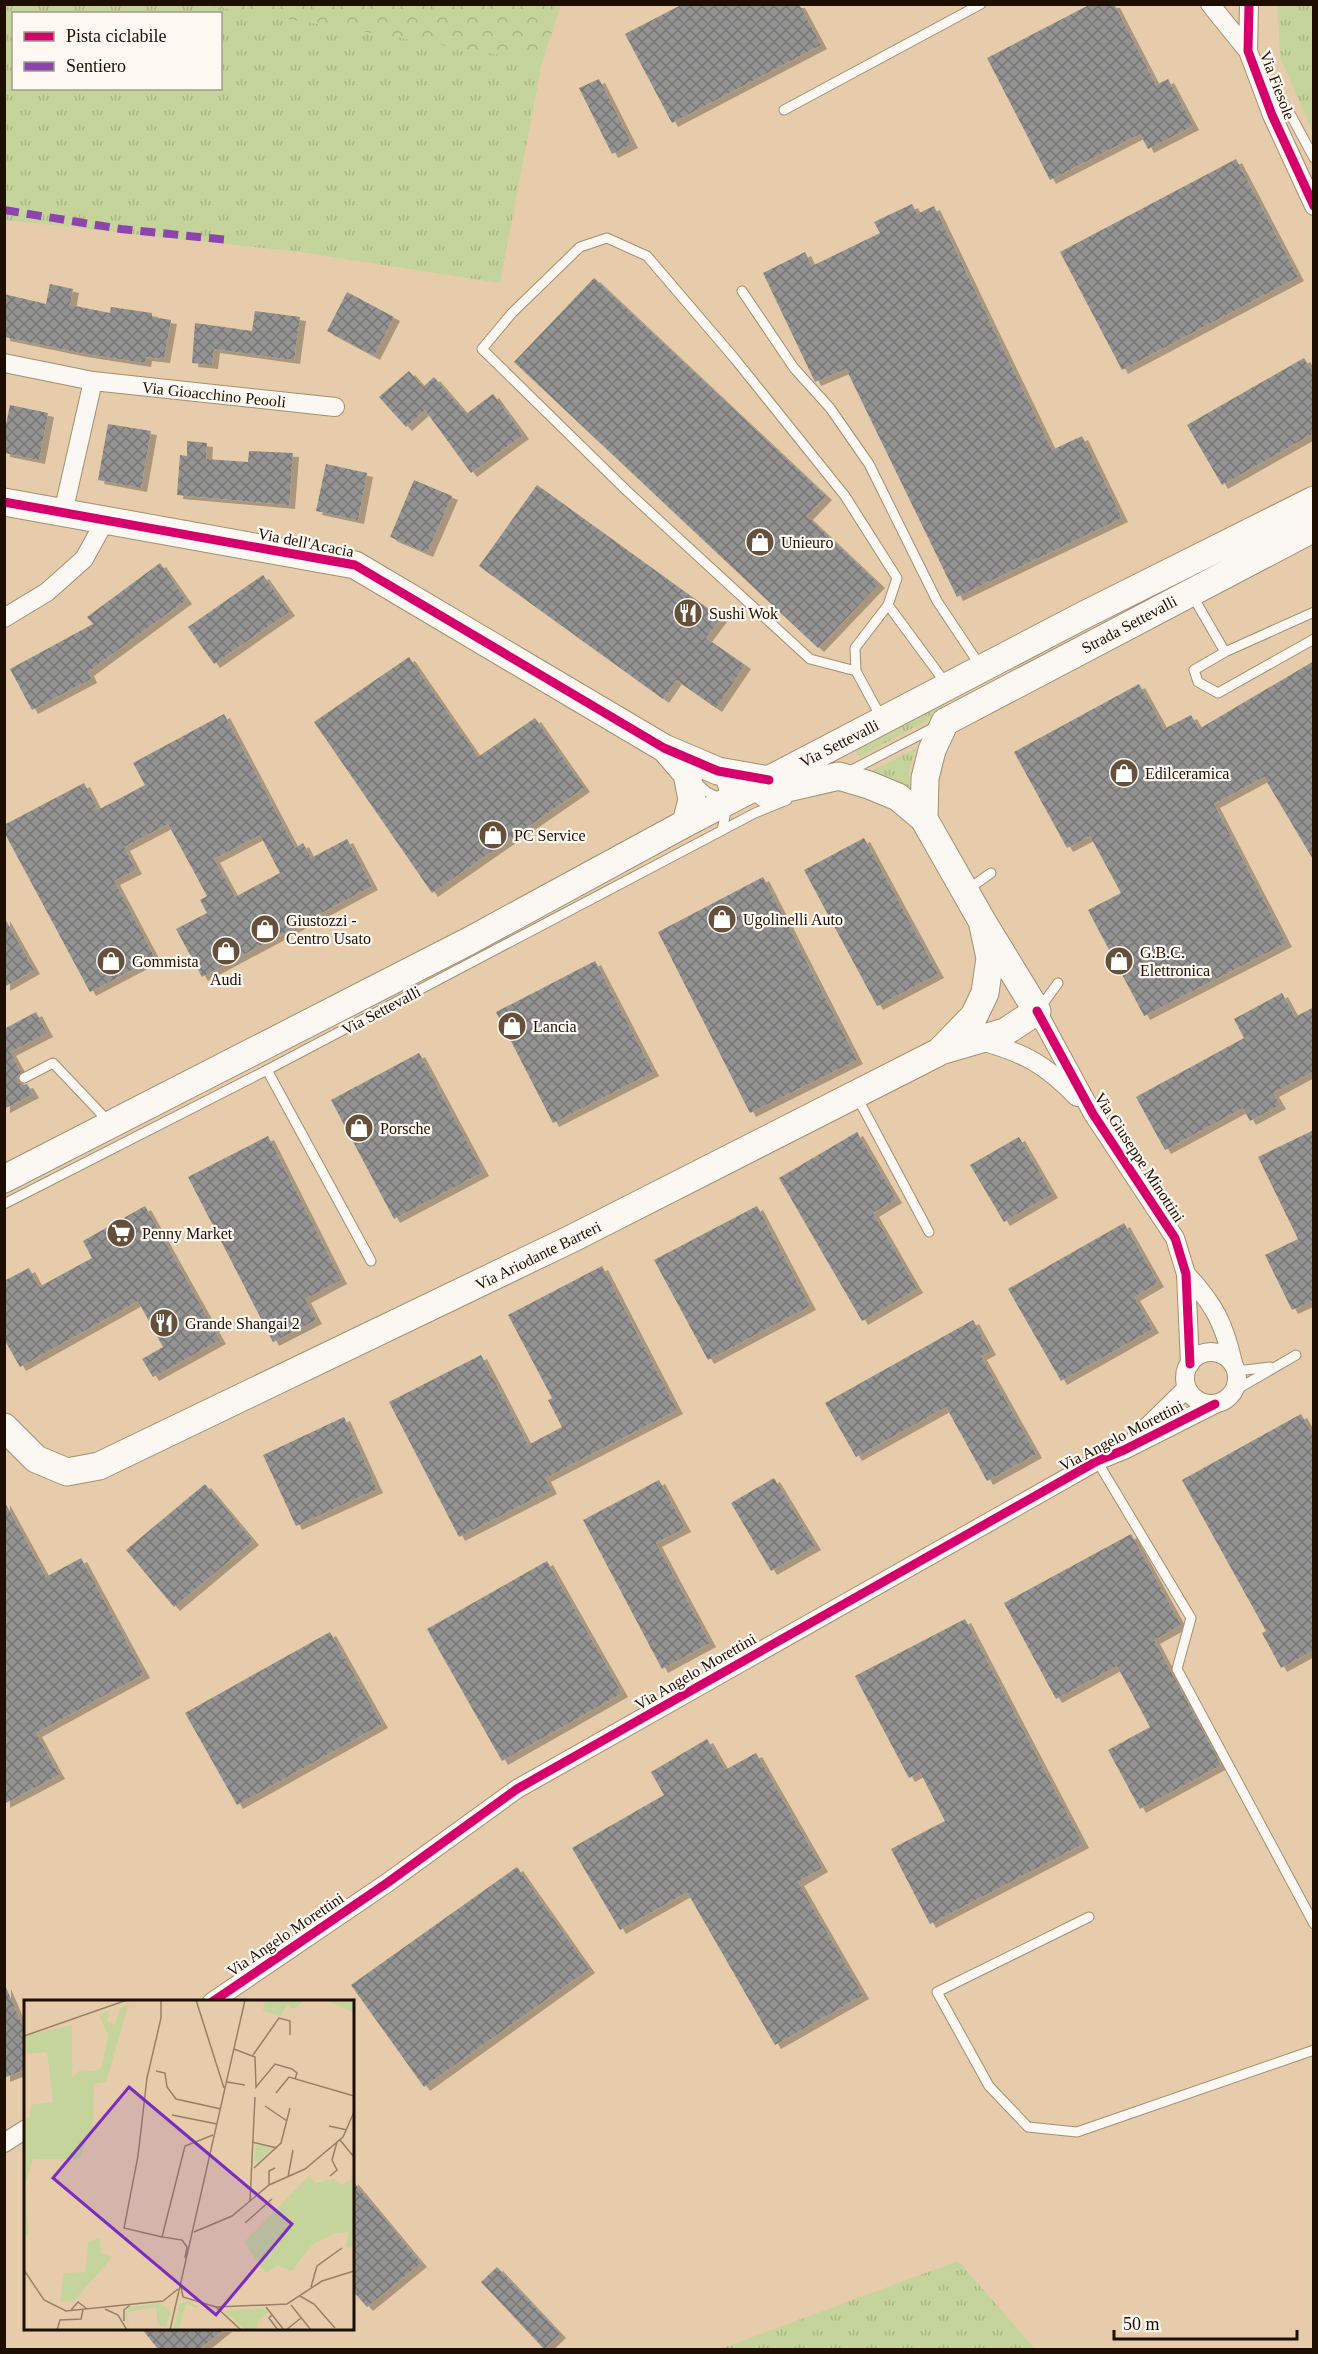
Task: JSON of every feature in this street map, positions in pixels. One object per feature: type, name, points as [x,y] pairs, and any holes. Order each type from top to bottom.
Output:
[{"type":"main road","name":"Strada Settevalli","points":[[949,686],[1314,500]]},
{"type":"main road","name":"Via dell'Acacia","points":[[4,502],[355,565],[664,748]]},
{"type":"main road","name":"Strada Settevalli","points":[[945,722],[1314,528]]},
{"type":"main road","name":"Via Settevalli","points":[[4,1179],[469,941],[686,824],[741,807],[770,780],[949,686]]},
{"type":"main road","points":[[924,819],[925,778],[932,750],[945,722]]},
{"type":"main road","points":[[664,748],[718,771],[770,780]]},
{"type":"main road","points":[[664,748],[687,774],[692,800],[686,824]]},
{"type":"main road","points":[[741,807],[839,776],[870,785],[898,797],[924,819],[1037,1011],[1005,1032],[939,1052]]},
{"type":"main road","name":"Via Ariodante Barteri","points":[[4,1427],[36,1459],[67,1472],[99,1466],[571,1239],[939,1052],[974,1016],[985,993],[990,958],[982,921]]},
{"type":"street","points":[[1210,4],[1248,51]]},
{"type":"street","name":"Via Fiesole","points":[[1249,4],[1248,51],[1263,93],[1314,206]]},
{"type":"street","name":"Via Gioacchino Peooli","points":[[4,363],[93,381],[335,407]]},
{"type":"street","points":[[63,513],[93,381]]},
{"type":"street","points":[[4,618],[47,592],[84,559],[105,520]]},
{"type":"street","name":"Via Giuseppe Minottini","points":[[1037,1011],[1093,1113],[1175,1238],[1186,1274],[1190,1364]]},
{"type":"street","points":[[978,1040],[1007,1048],[1036,1061],[1063,1083],[1093,1113]]},
{"type":"street","name":"Via Giuseppe Minottini","points":[[1186,1274],[1208,1297],[1228,1341],[1235,1367]]},
{"type":"street","points":[[1211,1352],[1227,1357],[1235,1367],[1238,1380],[1234,1391],[1224,1402],[1215,1404],[1199,1401],[1187,1388],[1186,1371],[1190,1364],[1203,1354],[1211,1352]]},
{"type":"street","name":"Via Angelo Morettini","points":[[1124,1450],[1187,1388]]},
{"type":"street","name":"Via Angelo Morettini","points":[[213,2000],[387,1883],[517,1789],[1097,1461],[1124,1450],[1215,1404]]},
{"type":"street","points":[[4,2143],[24,2130]]},
{"type":"lane","points":[[784,110],[981,4]]},
{"type":"lane","points":[[1263,93],[1288,110],[1314,158]]},
{"type":"lane","points":[[856,671],[810,659],[627,491],[482,349],[512,313],[580,247],[607,238],[647,256],[735,359],[845,496],[897,578],[888,605],[855,648],[856,671],[883,720]]},
{"type":"lane","points":[[742,291],[794,368],[830,408],[870,464],[937,601],[983,669]]},
{"type":"lane","points":[[1190,592],[1225,652]]},
{"type":"lane","points":[[888,605],[949,686]]},
{"type":"lane","points":[[1314,612],[1225,652],[1194,670],[1198,682],[1218,693],[1314,639]]},
{"type":"lane","name":"Via Settevalli","points":[[839,776],[945,722]]},
{"type":"lane","points":[[718,771],[741,807]]},
{"type":"lane","points":[[687,774],[707,792],[741,807]]},
{"type":"lane","points":[[722,830],[741,807]]},
{"type":"lane","name":"Via Settevalli","points":[[4,1204],[267,1070],[722,830],[741,807]]},
{"type":"lane","points":[[966,892],[991,873]]},
{"type":"lane","points":[[1037,1011],[1058,983]]},
{"type":"lane","points":[[24,1078],[53,1063],[110,1124]]},
{"type":"lane","points":[[267,1070],[371,1262]]},
{"type":"lane","points":[[856,1094],[929,1232]]},
{"type":"lane","points":[[1234,1391],[1296,1355]]},
{"type":"lane","points":[[1235,1367],[1275,1366]]},
{"type":"lane","points":[[1097,1461],[1191,1618],[1177,1669],[1314,1924]]},
{"type":"lane","points":[[1089,1917],[937,1992],[989,2086],[1028,2127],[1077,2132],[1314,2050]]},
{"type":"green space","points":[[5,5],[561,5],[542,62],[500,283],[300,252],[5,220]]},
{"type":"green space","points":[[205,5],[561,5],[542,62]]},
{"type":"green space","points":[[1278,5],[1311,5],[1313,10],[1313,133],[1280,57]]},
{"type":"green space","points":[[945,701],[940,713],[860,757],[855,750]]},
{"type":"green space","points":[[916,748],[909,770],[909,793],[867,773]]},
{"type":"green space","points":[[958,2261],[1035,2349],[720,2349]]},
{"type":"building","points":[[683,4],[799,4],[821,45],[672,123],[625,34]]},
{"type":"building","points":[[1091,4],[1114,4],[1156,85],[1168,79],[1193,126],[1148,149],[1140,134],[1050,180],[987,58]]},
{"type":"building","points":[[599,79],[632,144],[612,154],[579,88]]},
{"type":"building","points":[[1236,159],[1298,277],[1122,370],[1060,252]]},
{"type":"building","points":[[912,204],[917,214],[934,206],[1052,450],[1082,436],[1122,518],[957,597],[846,369],[815,382],[763,273],[805,252],[812,266],[880,233],[874,222]]},
{"type":"building","points":[[594,278],[826,496],[807,516],[879,584],[818,648],[514,362]]},
{"type":"building","points":[[50,284],[73,289],[70,305],[110,313],[111,307],[152,313],[152,317],[171,320],[164,359],[146,357],[145,363],[4,337],[4,294],[46,304]]},
{"type":"building","points":[[347,292],[394,317],[374,356],[327,331]]},
{"type":"building","points":[[255,311],[300,317],[294,360],[214,349],[212,365],[192,363],[195,323],[252,331]]},
{"type":"building","points":[[1304,358],[1314,374],[1314,433],[1222,485],[1187,425]]},
{"type":"building","points":[[409,371],[423,387],[434,377],[466,414],[493,394],[523,435],[471,473],[425,410],[406,427],[379,397]]},
{"type":"building","points":[[10,405],[48,413],[39,460],[4,453],[4,434]]},
{"type":"building","points":[[108,424],[151,431],[141,488],[98,480]]},
{"type":"building","points":[[187,441],[207,443],[206,459],[248,462],[249,451],[293,453],[289,505],[177,495],[180,455],[187,456]]},
{"type":"building","points":[[326,464],[367,473],[358,520],[316,511]]},
{"type":"building","points":[[414,480],[452,496],[427,553],[390,537]]},
{"type":"building","points":[[537,485],[721,618],[706,638],[745,665],[716,708],[676,680],[663,699],[479,566]]},
{"type":"building","points":[[160,563],[186,600],[88,672],[91,679],[32,710],[10,669],[93,624],[87,617]]},
{"type":"building","points":[[263,575],[289,612],[214,664],[188,627]]},
{"type":"building","points":[[409,657],[478,757],[535,718],[584,788],[432,893],[314,722]]},
{"type":"building","points":[[1314,661],[1314,861],[1264,777],[1214,804],[1286,943],[1144,1016],[1088,910],[1121,893],[1090,836],[1067,848],[1014,752],[1139,684],[1164,729],[1191,715],[1199,729]]},
{"type":"building","points":[[224,714],[295,848],[303,843],[311,858],[347,839],[372,886],[202,977],[176,929],[207,913],[200,900],[207,896],[168,824],[124,847],[136,870],[114,881],[155,958],[90,992],[4,832],[4,825],[84,783],[98,810],[145,785],[133,763]],"holes":[[[260,835],[280,873],[235,897],[214,859]]]},
{"type":"building","points":[[864,838],[938,974],[877,1006],[804,870]]},
{"type":"building","points":[[763,877],[857,1060],[750,1113],[658,932]]},
{"type":"building","points":[[4,917],[34,970],[4,987]]},
{"type":"building","points":[[595,961],[653,1072],[553,1123],[496,1012]]},
{"type":"building","points":[[1282,993],[1295,1017],[1314,1007],[1314,1071],[1273,1093],[1280,1105],[1250,1121],[1243,1108],[1165,1150],[1136,1097],[1244,1038],[1234,1019]]},
{"type":"building","points":[[36,1012],[47,1033],[10,1052],[21,1072],[17,1077],[18,1082],[23,1085],[27,1084],[33,1094],[4,1109],[4,1029]]},
{"type":"building","points":[[419,1053],[483,1172],[394,1219],[331,1100]]},
{"type":"building","points":[[1314,1130],[1314,1300],[1292,1310],[1265,1255],[1298,1239],[1258,1157]]},
{"type":"building","points":[[857,1132],[896,1199],[873,1213],[917,1289],[862,1321],[779,1178]]},
{"type":"building","points":[[268,1136],[341,1280],[305,1299],[316,1320],[273,1342],[188,1177]]},
{"type":"building","points":[[1019,1137],[1052,1194],[1004,1222],[970,1165]]},
{"type":"building","points":[[145,1206],[220,1340],[153,1377],[142,1359],[163,1347],[138,1301],[20,1367],[4,1339],[4,1281],[29,1268],[39,1287],[92,1258],[83,1241]]},
{"type":"building","points":[[757,1206],[810,1306],[708,1360],[654,1260]]},
{"type":"building","points":[[1124,1223],[1158,1283],[1134,1297],[1153,1329],[1061,1381],[1008,1289]]},
{"type":"building","points":[[602,1266],[677,1410],[545,1478],[551,1490],[459,1537],[389,1402],[481,1355],[528,1445],[562,1427],[548,1400],[552,1398],[508,1315]]},
{"type":"building","points":[[973,1320],[990,1351],[981,1356],[1036,1454],[987,1481],[946,1407],[856,1457],[825,1403]]},
{"type":"building","points":[[1301,1414],[1314,1437],[1314,1650],[1281,1668],[1262,1633],[1266,1631],[1182,1480]]},
{"type":"building","points":[[344,1417],[377,1489],[296,1526],[263,1455]]},
{"type":"building","points":[[774,1478],[815,1546],[771,1571],[731,1503]]},
{"type":"building","points":[[659,1480],[685,1528],[656,1543],[710,1643],[662,1669],[583,1520]]},
{"type":"building","points":[[205,1484],[253,1541],[174,1607],[126,1550]]},
{"type":"building","points":[[4,1501],[46,1577],[81,1558],[144,1674],[36,1733],[59,1775],[4,1804]]},
{"type":"building","points":[[1131,1534],[1181,1625],[1154,1640],[1221,1765],[1140,1809],[1108,1750],[1150,1727],[1117,1666],[1056,1699],[1004,1603]]},
{"type":"building","points":[[547,1561],[622,1693],[502,1761],[427,1629]]},
{"type":"building","points":[[965,1619],[1083,1844],[930,1924],[891,1849],[945,1821],[920,1772],[909,1778],[855,1676]]},
{"type":"building","points":[[330,1632],[382,1724],[237,1805],[185,1713]]},
{"type":"building","points":[[707,1739],[725,1770],[756,1753],[822,1868],[798,1882],[863,1995],[775,2045],[687,1892],[620,1930],[572,1848],[664,1795],[651,1772]]},
{"type":"building","points":[[517,1867],[589,1969],[424,2087],[351,1985]]},
{"type":"building","points":[[5,1985],[24,2029],[24,2070],[4,2078]]},
{"type":"building","points":[[354,2182],[421,2263],[367,2307],[354,2292]]},
{"type":"building","points":[[497,2267],[560,2334],[544,2349],[481,2282]]},
{"type":"building","points":[[143,2330],[224,2330],[200,2349],[158,2349]]},
{"type":"marked path","points":[[4,210],[121,229],[228,240]]},
{"type":"cycle path","points":[[1249,4],[1248,51],[1272,115],[1314,206]]},
{"type":"cycle path","points":[[4,502],[355,565],[664,748],[718,771],[769,780]]},
{"type":"cycle path","points":[[1037,1011],[1093,1114],[1175,1238],[1186,1274],[1190,1364]]},
{"type":"cycle path","points":[[215,2000],[387,1883],[517,1789],[1097,1461],[1124,1450],[1215,1404]]},
{"type":"place","name":"Unieuro","points":[[760,542]]},
{"type":"place","name":"Sushi Wok","points":[[688,613]]},
{"type":"place","name":"Edilceramica","points":[[1124,773]]},
{"type":"place","name":"PC Service","points":[[493,835]]},
{"type":"place","name":"Ugolinelli Auto","points":[[722,919]]},
{"type":"place","name":"Giustozzi - Centro Usato","points":[[265,929]]},
{"type":"place","name":"Audi","points":[[226,951]]},
{"type":"place","name":"Gommista","points":[[111,961]]},
{"type":"place","name":"G.B.C. Elettronica","points":[[1119,961]]},
{"type":"place","name":"Lancia","points":[[512,1026]]},
{"type":"place","name":"Porsche","points":[[359,1128]]},
{"type":"place","name":"Penny Market","points":[[121,1233]]},
{"type":"place","name":"Grande Shangai 2","points":[[164,1323]]}]
